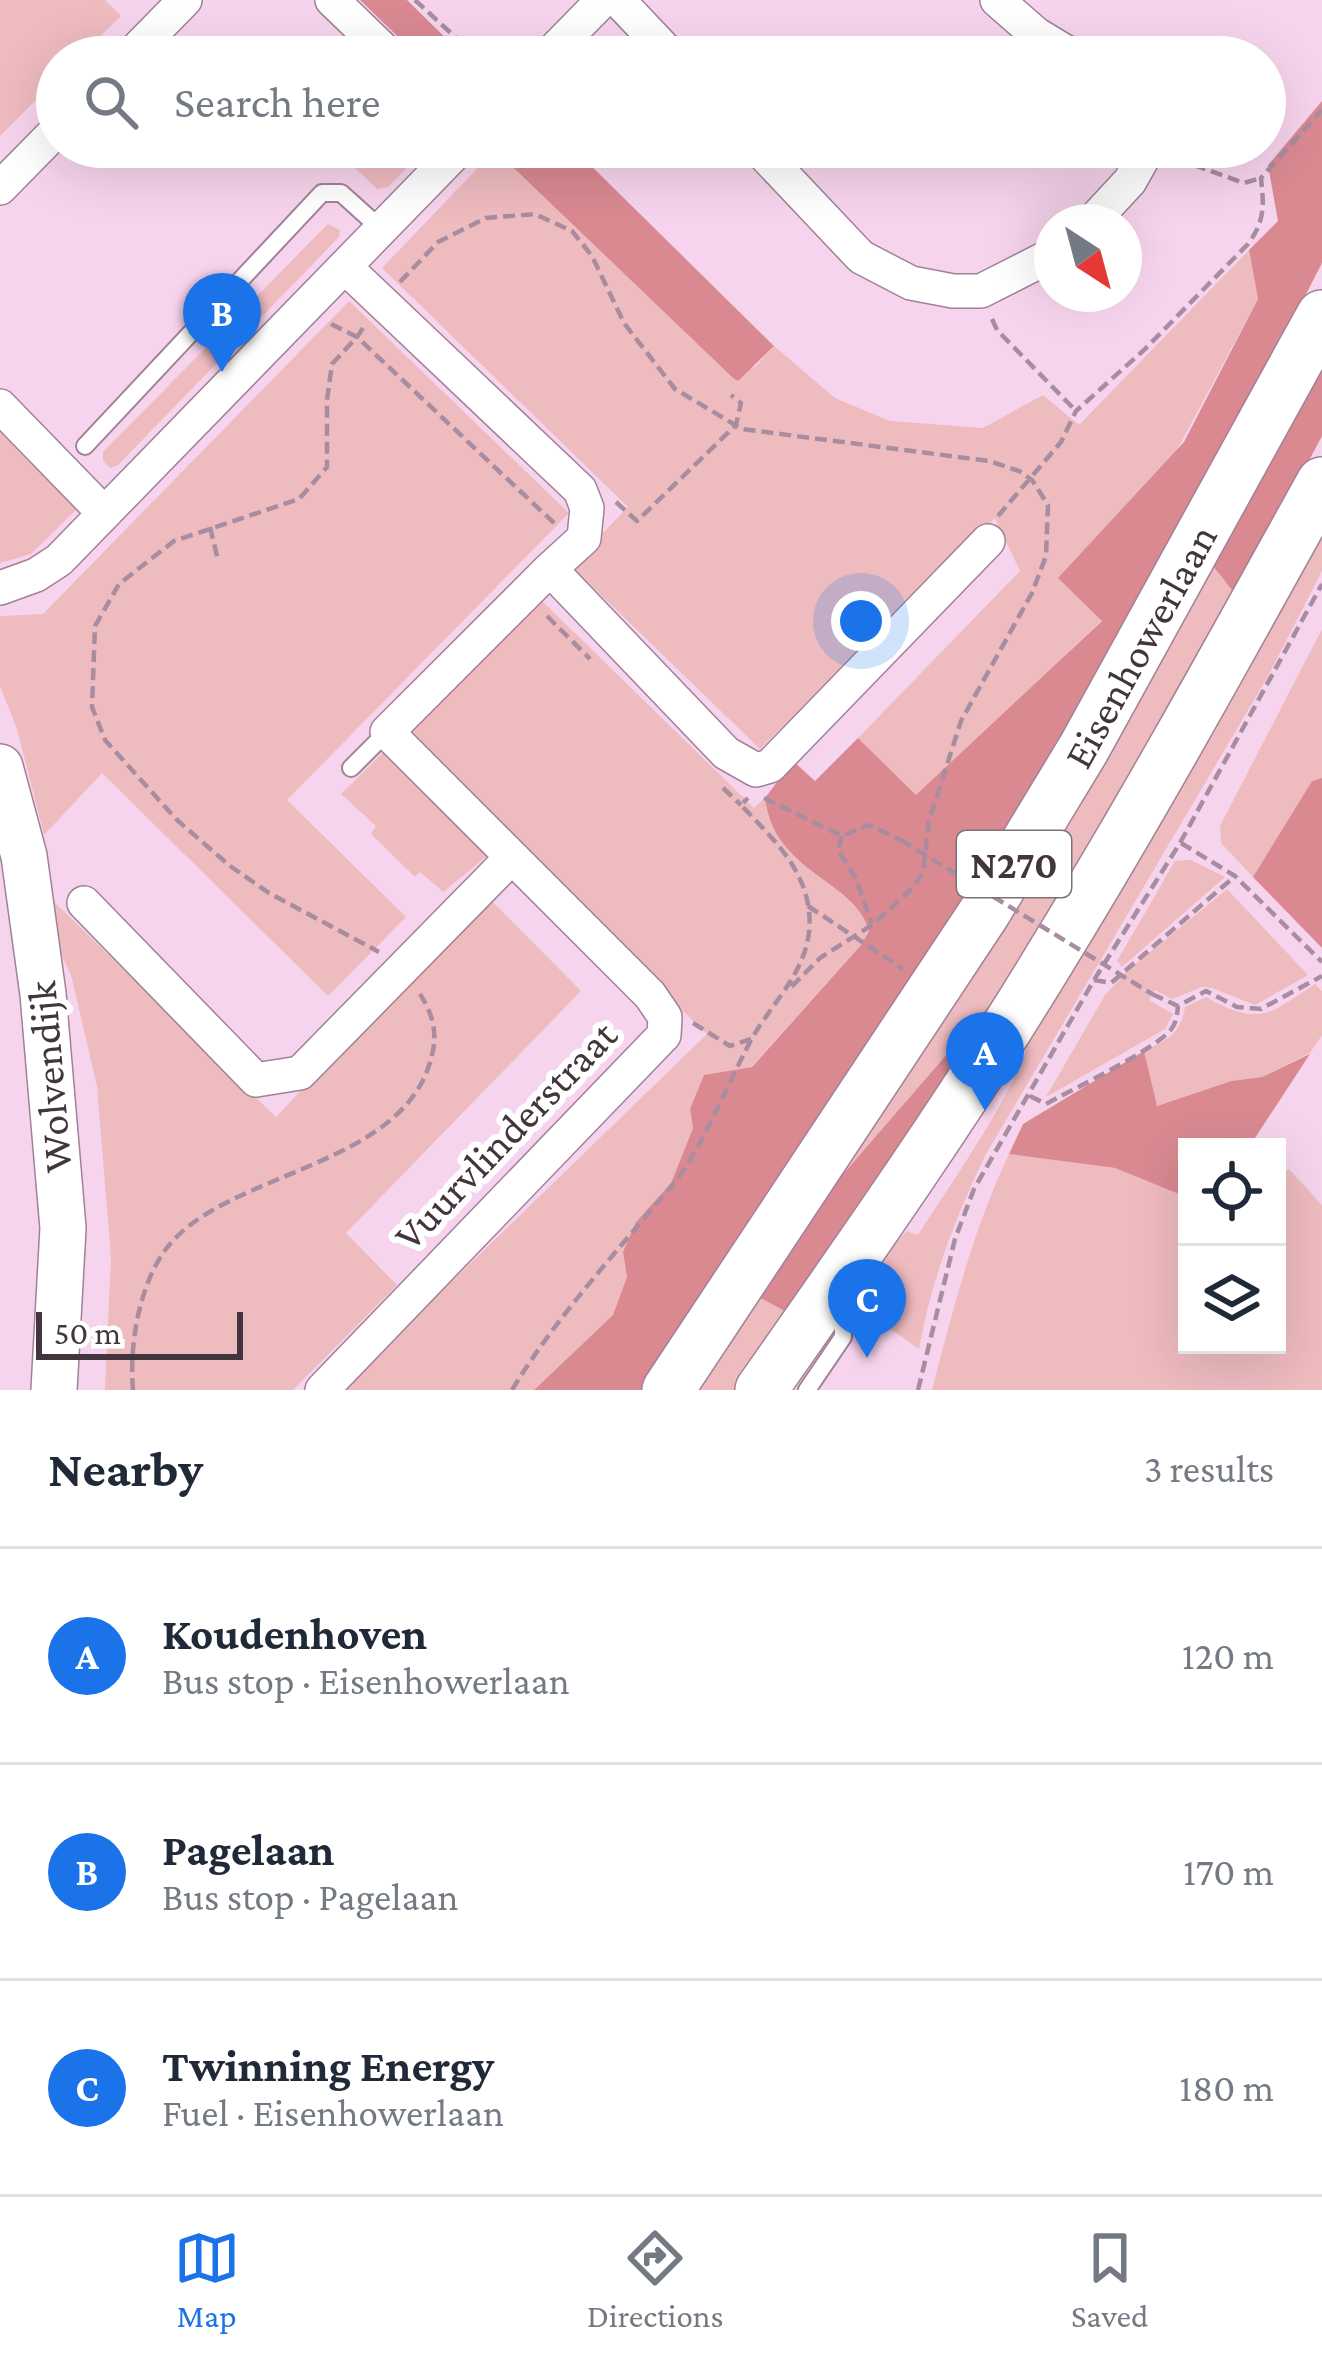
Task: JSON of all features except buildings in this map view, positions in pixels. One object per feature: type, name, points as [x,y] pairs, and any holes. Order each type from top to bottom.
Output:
[{"type":"main road","name":"Eisenhowerlaan","points":[[668,1390],[934,989],[1084,748],[1322,316]]},
{"type":"main road","name":"Eisenhowerlaan","points":[[761,1390],[1053,955],[1165,769],[1322,483]]},
{"type":"street","points":[[150,36],[185,0]]},
{"type":"street","points":[[332,0],[369,36]]},
{"type":"street","points":[[568,36],[603,0]]},
{"type":"street","points":[[618,0],[651,36]]},
{"type":"street","points":[[998,0],[1039,36]]},
{"type":"street","points":[[0,188],[36,151]]},
{"type":"street","points":[[0,588],[36,575],[59,560],[440,168]]},
{"type":"street","points":[[777,168],[861,257],[911,283],[953,292],[981,291],[1034,264]]},
{"type":"street","points":[[1109,204],[1137,168]]},
{"type":"street","points":[[345,267],[580,490],[586,508],[584,538],[387,732]]},
{"type":"street","points":[[0,406],[104,513]]},
{"type":"street","points":[[550,569],[725,753],[756,770],[770,766],[988,541]]},
{"type":"street","name":"Vuurvlinderstraat","points":[[322,1390],[664,1035],[664,1017],[650,994],[387,732]]},
{"type":"street","name":"Wolvendijk","points":[[0,767],[24,856],[43,994],[61,1204],[61,1307],[54,1390]]},
{"type":"street","points":[[84,903],[256,1080],[300,1073],[511,858]]},
{"type":"lane","points":[[85,446],[322,194],[341,193],[381,229]]},
{"type":"lane","points":[[351,768],[387,732]]},
{"type":"lane","points":[[807,1390],[843,1337],[842,1274]]},
{"type":"path","points":[[415,0],[454,36]]},
{"type":"path","points":[[1286,150],[1322,110]]},
{"type":"path","points":[[1203,168],[1244,183],[1261,178],[1270,168]]},
{"type":"path","points":[[988,541],[992,523],[1061,442],[1076,411],[1144,350],[1248,244],[1262,225],[1261,178]]},
{"type":"path","points":[[134,1390],[142,1295],[166,1248],[204,1215],[320,1163],[386,1124],[427,1078],[436,1040],[430,1009],[403,968],[230,866],[177,820],[105,740],[92,707],[94,626],[119,584],[173,541],[299,500],[327,467],[332,364],[382,301],[437,242],[486,218],[535,214],[572,231],[592,256],[624,323],[674,389],[742,429],[989,461],[1032,480],[1048,505],[1046,556],[1032,593],[961,721],[929,820],[923,872],[895,908],[820,958],[788,991],[752,1039],[686,1167],[576,1299],[512,1390]]},
{"type":"path","points":[[981,291],[997,330],[1076,411]]},
{"type":"path","points":[[316,318],[358,337],[577,544]]},
{"type":"path","points":[[586,508],[615,502],[637,521],[736,425],[741,403],[731,395]]},
{"type":"path","points":[[210,526],[218,560]]},
{"type":"path","points":[[918,1390],[955,1239],[974,1190],[1094,980],[1180,843],[1322,584]]},
{"type":"path","points":[[788,991],[808,940],[808,906],[802,879],[741,805],[753,792],[842,836],[869,825],[901,840],[1178,1006]]},
{"type":"path","points":[[842,836],[838,850],[855,877],[872,925]]},
{"type":"path","points":[[1180,843],[1234,876],[1322,962]]},
{"type":"path","points":[[1094,980],[1111,983],[1234,876]]},
{"type":"path","points":[[808,906],[934,989]]},
{"type":"path","points":[[1030,1096],[1046,1104],[1167,1034],[1176,1022],[1178,1006],[1190,997],[1206,992],[1237,1006],[1261,1009],[1322,976]]},
{"type":"path","points":[[664,1017],[684,1018],[730,1046],[752,1039]]},
{"type":"shaded area","points":[[0,0],[105,0],[121,16],[101,36],[36,36],[36,100],[0,136]]},
{"type":"shaded area","points":[[360,0],[407,0],[444,36],[397,36]]},
{"type":"shaded area","points":[[1322,101],[1322,263],[1057,747],[973,887],[642,1390],[534,1390],[613,1315],[627,1277],[623,1252],[636,1222],[671,1183],[693,1128],[690,1109],[704,1075],[752,1067],[869,931],[849,899],[783,844],[765,798],[793,761],[815,781],[858,738],[916,795],[1102,621],[1058,578],[1184,442],[1258,299],[1249,250],[1278,221],[1269,168],[1286,168],[1286,144]]},
{"type":"shaded area","points":[[355,168],[407,168],[388,187],[377,189]]},
{"type":"shaded area","points":[[478,168],[514,168],[733,378],[756,366],[774,346],[835,398],[890,421],[983,428],[1043,395],[1079,425],[1249,250],[1258,299],[1172,459],[1102,620],[1064,656],[993,813],[916,795],[858,738],[1020,571],[995,518],[760,749],[571,566],[628,507],[382,268]]},
{"type":"shaded area","points":[[514,168],[593,168],[774,346],[738,381]]},
{"type":"shaded area","points":[[328,224],[340,230],[339,237],[110,468],[103,461],[103,452]]},
{"type":"shaded area","points":[[349,301],[569,513],[287,800],[406,917],[328,996],[102,773],[44,835],[17,729],[0,686],[0,616],[43,614]]},
{"type":"shaded area","points":[[1322,367],[1322,436],[1240,590],[1232,590],[1212,565]]},
{"type":"shaded area","points":[[0,427],[80,506],[31,554],[0,563]]},
{"type":"shaded area","points":[[1322,516],[1322,571],[1267,678],[986,1154],[946,1249],[919,1349],[861,1308],[863,1284],[907,1231],[918,1235],[984,1132],[1017,1072],[1028,1032]]},
{"type":"shaded area","points":[[1212,565],[1224,581],[1240,590],[1007,985],[831,1188]]},
{"type":"shaded area","points":[[539,598],[754,808],[765,798],[783,844],[848,899],[869,930],[861,945],[751,1067],[704,1076],[690,1109],[693,1128],[671,1183],[636,1222],[623,1252],[627,1277],[613,1315],[534,1390],[340,1390],[707,1034],[504,842],[443,892],[420,872],[415,877],[371,834],[376,826],[341,794]]},
{"type":"shaded area","points":[[1322,629],[1322,778],[1312,781],[1253,877],[1221,843],[1220,826]]},
{"type":"shaded area","points":[[1322,778],[1322,948],[1253,877],[1312,781]]},
{"type":"shaded area","points":[[1191,860],[1225,877],[1122,967],[1117,961],[1175,861]]},
{"type":"shaded area","points":[[1227,889],[1308,975],[1255,1005],[1212,988],[1202,987],[1172,999],[1155,990],[1149,1000],[1173,1014],[1165,1029],[1046,1097],[1105,995]]},
{"type":"shaded area","points":[[486,895],[581,991],[346,1233],[397,1285],[293,1390],[105,1390],[111,1258],[97,1086],[71,975],[60,952],[52,900],[276,1117]]},
{"type":"shaded area","points":[[1315,984],[1322,991],[1322,1035],[1310,1053],[1262,1077],[1231,1081],[1156,1106],[1144,1051],[1172,1035],[1185,1007],[1206,997],[1238,1012],[1263,1013]]},
{"type":"shaded area","points":[[1007,985],[790,1314],[759,1297],[831,1188]]},
{"type":"shaded area","points":[[1144,1051],[1157,1106],[1231,1081],[1262,1077],[1310,1054],[1255,1138],[1178,1138],[1178,1194],[1115,1168],[1009,1154],[1023,1124]]},
{"type":"shaded area","points":[[1009,1154],[1115,1168],[1178,1193],[1178,1354],[1286,1354],[1289,1169],[1322,1205],[1322,1390],[932,1390],[974,1241]]},
{"type":"shaded area","points":[[759,1297],[790,1314],[737,1390],[695,1390]]},
{"type":"place","name":"Pagelaan","points":[[222,372]]},
{"type":"place","name":"Koudenhoven","points":[[985,1111]]},
{"type":"place","name":"Twinning Energy","points":[[867,1358]]}]
